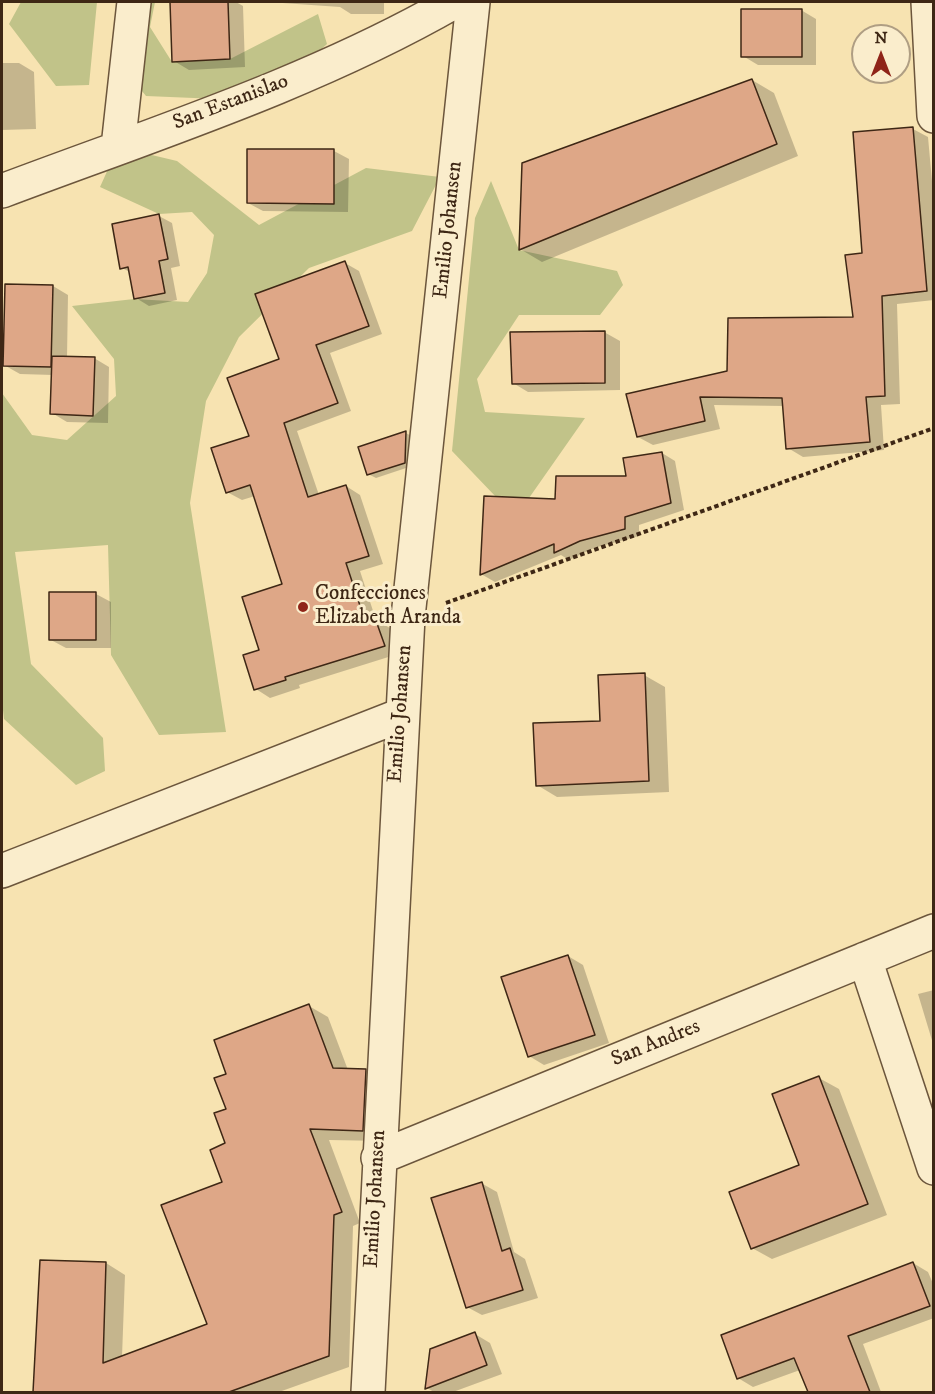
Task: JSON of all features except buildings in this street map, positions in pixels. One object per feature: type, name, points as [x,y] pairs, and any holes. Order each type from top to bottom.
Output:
[{"type":"street","points":[[118,147],[134,2]]},
{"type":"street","name":"San Estanislao","points":[[2,191],[320,69],[398,34],[454,2]]},
{"type":"street","name":"Emilio Johansen","points":[[366,1392],[400,716],[408,617],[473,2]]},
{"type":"street","points":[[928,2],[933,116]]},
{"type":"street","points":[[2,871],[400,716]]},
{"type":"street","name":"San Andres","points":[[378,1158],[933,931]]},
{"type":"street","points":[[865,958],[933,1168]]},
{"type":"path","points":[[408,617],[933,428]]},
{"type":"green space","points":[[21,2],[97,2],[89,85],[56,86],[9,24]]},
{"type":"green space","points":[[116,2],[155,2],[150,27],[172,62],[230,59],[318,14],[327,44],[289,79],[218,99],[146,96],[125,70]]},
{"type":"green space","points":[[118,147],[177,161],[259,225],[366,168],[440,177],[412,231],[309,268],[239,337],[206,401],[190,503],[226,732],[159,735],[111,655],[108,545],[15,552],[31,664],[103,738],[105,771],[76,785],[4,719],[2,701],[2,393],[32,435],[67,440],[116,396],[114,359],[72,306],[134,299],[188,302],[207,273],[214,235],[192,212],[159,214],[100,187]]},
{"type":"green space","points":[[491,181],[519,250],[617,271],[623,285],[600,315],[519,315],[477,379],[485,412],[585,418],[529,498],[496,497],[452,451],[475,218]]},
{"type":"place","name":"Confecciones Elizabeth Aranda","points":[[303,607]]}]
